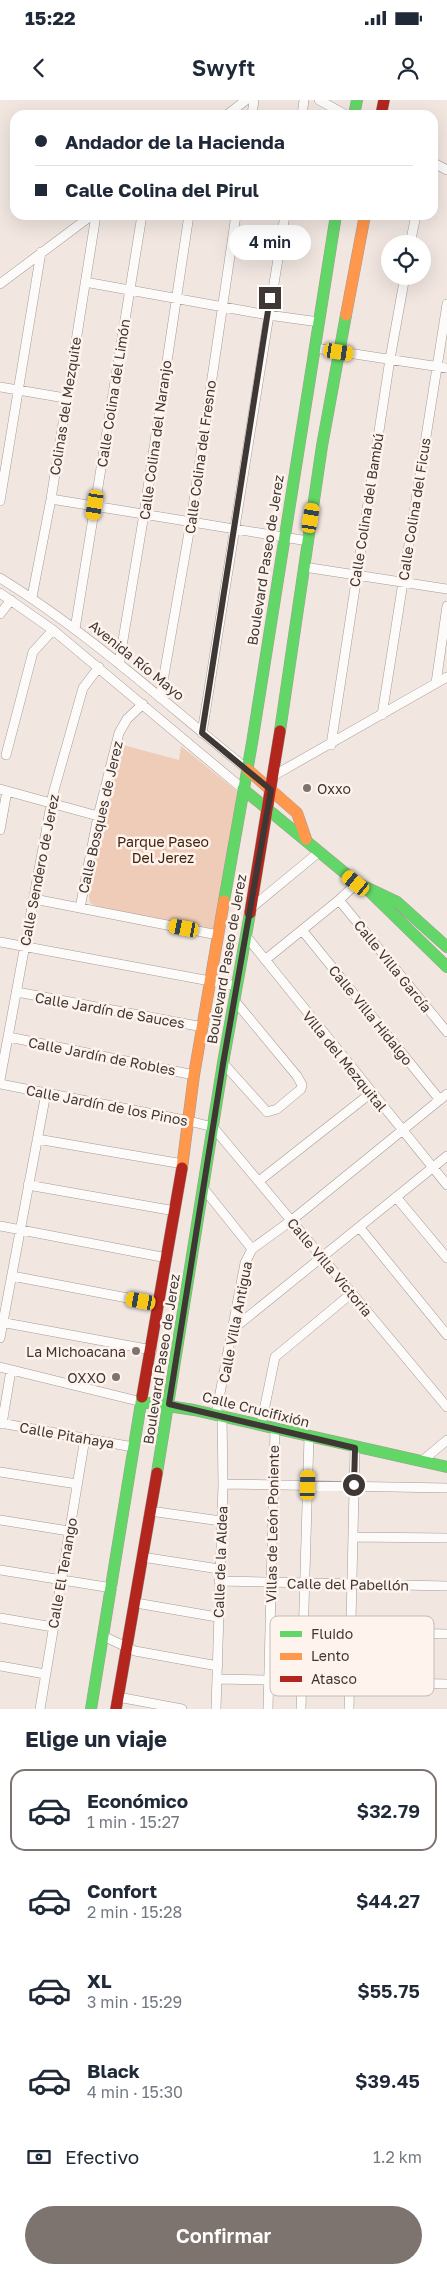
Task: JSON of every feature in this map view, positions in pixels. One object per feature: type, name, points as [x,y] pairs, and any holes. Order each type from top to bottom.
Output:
[{"type":"main road","name":"Boulevard Paseo de Jerez","points":[[91,1709],[112,1588],[133,1447],[152,1350],[183,1164],[194,1075],[243,789],[335,220]]},
{"type":"main road","name":"Boulevard Paseo de Jerez","points":[[116,1709],[136,1604],[142,1557],[169,1404],[223,1064],[271,790],[308,541],[339,352],[364,220]]},
{"type":"main road","name":"Avenida Río Mayo","points":[[246,769],[297,812],[306,839]]},
{"type":"main road","name":"Avenida Río Mayo","points":[[243,789],[361,885],[447,967]]},
{"type":"main road","name":"Avenida Río Mayo","points":[[361,885],[397,902],[447,947]]},
{"type":"main road","name":"Calle Crucifixión","points":[[142,1402],[169,1404],[219,1414],[355,1448],[447,1467]]},
{"type":"street","points":[[233,110],[246,100]]},
{"type":"street","points":[[319,100],[337,110]]},
{"type":"street","points":[[0,284],[87,220]]},
{"type":"street","name":"Colinas del Mezquite","points":[[32,597],[51,499],[93,220]]},
{"type":"street","name":"Calle Colina del Limón","points":[[75,629],[141,220]]},
{"type":"street","name":"Calle Colina del Naranjo","points":[[119,664],[144,514],[188,220]]},
{"type":"street","name":"Calle Colina del Fresno","points":[[160,698],[191,521],[235,220]]},
{"type":"street","points":[[202,733],[284,220]]},
{"type":"street","points":[[412,235],[415,220]]},
{"type":"street","points":[[0,501],[20,390],[41,252]]},
{"type":"street","points":[[84,282],[268,315],[319,322]]},
{"type":"street","name":"Calle Colina del Bambú","points":[[331,745],[402,285]]},
{"type":"street","name":"Calle Colina del Ficus","points":[[382,714],[447,304]]},
{"type":"street","points":[[315,348],[447,368]]},
{"type":"street","points":[[0,386],[65,398]]},
{"type":"street","points":[[51,499],[308,541]]},
{"type":"street","points":[[304,567],[447,589]]},
{"type":"street","name":"Avenida Río Mayo","points":[[0,578],[32,597],[75,629],[246,769]]},
{"type":"street","name":"Avenida Río Mayo","points":[[0,593],[53,630],[99,667],[243,789]]},
{"type":"street","points":[[0,614],[11,600]]},
{"type":"street","points":[[436,683],[447,606]]},
{"type":"street","points":[[6,756],[32,652],[53,630]]},
{"type":"street","name":"Calle Sendero de Jerez","points":[[0,1080],[52,803],[83,688],[99,667]]},
{"type":"street","points":[[273,776],[331,745],[447,677]]},
{"type":"street","name":"Calle Bosques de Jerez","points":[[80,908],[98,816],[119,734],[127,719],[143,704]]},
{"type":"street","points":[[0,830],[4,790],[98,816]]},
{"type":"street","points":[[250,909],[319,852]]},
{"type":"street","points":[[265,960],[339,900],[361,885]]},
{"type":"street","points":[[34,899],[218,935]]},
{"type":"street","name":"Calle Villa García","points":[[339,900],[447,1032]]},
{"type":"street","name":"Calle Villa Hidalgo","points":[[302,930],[444,1097]]},
{"type":"street","name":"Villa del Mezquital","points":[[246,936],[371,1093],[447,1184]]},
{"type":"street","points":[[0,942],[237,986]]},
{"type":"street","name":"Calle Jardín de Sauces","points":[[17,992],[203,1027]]},
{"type":"street","points":[[223,1064],[267,1112],[277,1109],[301,1089],[302,1084],[297,1076],[235,1001]]},
{"type":"street","name":"Calle Jardín de Robles","points":[[9,1037],[194,1075]]},
{"type":"street","name":"Calle Jardín de los Pinos","points":[[0,1084],[189,1120],[213,1127]]},
{"type":"street","points":[[0,1338],[1,1322],[12,1276],[46,1092]]},
{"type":"street","points":[[259,1181],[371,1093]]},
{"type":"street","points":[[252,1249],[292,1220],[444,1097]]},
{"type":"street","name":"Calle Villa Victoria","points":[[213,1127],[447,1407]]},
{"type":"street","points":[[36,1139],[183,1164]]},
{"type":"street","points":[[233,1329],[447,1156]]},
{"type":"street","points":[[28,1185],[175,1212]]},
{"type":"street","name":"Calle Villa Antigua","points":[[204,1189],[252,1249],[245,1263],[219,1414]]},
{"type":"street","points":[[396,1197],[447,1258]]},
{"type":"street","points":[[0,1226],[167,1258]]},
{"type":"street","points":[[360,1228],[447,1335]]},
{"type":"street","points":[[12,1276],[159,1304]]},
{"type":"street","points":[[261,1425],[275,1357],[352,1293]]},
{"type":"street","points":[[1,1322],[152,1350]]},
{"type":"street","name":"Calle Crucifixión","points":[[0,1367],[142,1402]]},
{"type":"street","points":[[1,1424],[11,1370]]},
{"type":"street","name":"Calle de la Aldea","points":[[216,1709],[218,1666],[217,1617],[223,1484],[219,1414]]},
{"type":"street","name":"Calle Pitahaya","points":[[1,1424],[133,1447]]},
{"type":"street","name":"Villas de León Poniente","points":[[268,1709],[274,1429]]},
{"type":"street","points":[[304,1616],[310,1437]]},
{"type":"street","name":"Calle El Tenango","points":[[40,1709],[85,1438]]},
{"type":"street","points":[[422,1461],[447,1440]]},
{"type":"street","points":[[351,1616],[355,1448]]},
{"type":"street","points":[[0,1472],[77,1484]]},
{"type":"street","points":[[223,1484],[447,1488]]},
{"type":"street","points":[[150,1511],[221,1522]]},
{"type":"street","points":[[0,1520],[69,1531]]},
{"type":"street","points":[[353,1537],[447,1538]]},
{"type":"street","points":[[142,1557],[219,1569]]},
{"type":"street","points":[[0,1570],[112,1588]]},
{"type":"street","name":"Calle del Pabellón","points":[[219,1581],[447,1586]]},
{"type":"street","points":[[136,1604],[217,1617]]},
{"type":"street","points":[[0,1618],[53,1627]]},
{"type":"street","points":[[434,1634],[447,1634]]},
{"type":"street","points":[[103,1636],[127,1648],[145,1653],[218,1666]]},
{"type":"street","points":[[0,1666],[45,1674]]},
{"type":"street","points":[[217,1679],[269,1680]]},
{"type":"street","points":[[434,1684],[447,1684]]},
{"type":"street","points":[[301,1696],[301,1709]]},
{"type":"street","points":[[349,1696],[349,1709]]},
{"type":"street","points":[[118,1697],[182,1709]]},
{"type":"green space","name":"Parque Paseo Del Jerez","points":[[123,745],[179,760],[181,746],[238,792],[216,926],[212,929],[101,908],[90,903],[89,895],[103,816]]},
{"type":"traffic: fast","points":[[355,110],[357,100]]},
{"type":"traffic: fast","points":[[224,901],[252,743],[335,220]]},
{"type":"traffic: fast","points":[[280,731],[322,446],[346,315]]},
{"type":"traffic: fast","points":[[243,789],[357,883],[397,902],[447,947]]},
{"type":"traffic: fast","points":[[366,888],[447,967]]},
{"type":"traffic: fast","points":[[157,1473],[223,1063],[250,913]]},
{"type":"traffic: fast","points":[[91,1709],[142,1397]]},
{"type":"traffic: fast","points":[[142,1402],[194,1410],[447,1467]]},
{"type":"traffic: slow","points":[[346,315],[364,220]]},
{"type":"traffic: slow","points":[[247,769],[297,813],[306,839]]},
{"type":"traffic: slow","points":[[182,1168],[194,1075],[224,901]]},
{"type":"traffic: jam","points":[[382,110],[384,100]]},
{"type":"traffic: jam","points":[[250,913],[280,731]]},
{"type":"traffic: jam","points":[[142,1397],[182,1168]]},
{"type":"traffic: jam","points":[[116,1709],[157,1473]]},
{"type":"place","name":"Oxxo","points":[[307,788]]},
{"type":"place","name":"La Michoacana","points":[[136,1351]]},
{"type":"place","name":"OXXO","points":[[116,1377]]},
{"type":"route","points":[[270,298],[236,529],[202,733],[271,790],[223,1064],[169,1404],[355,1448],[354,1485]]}]
